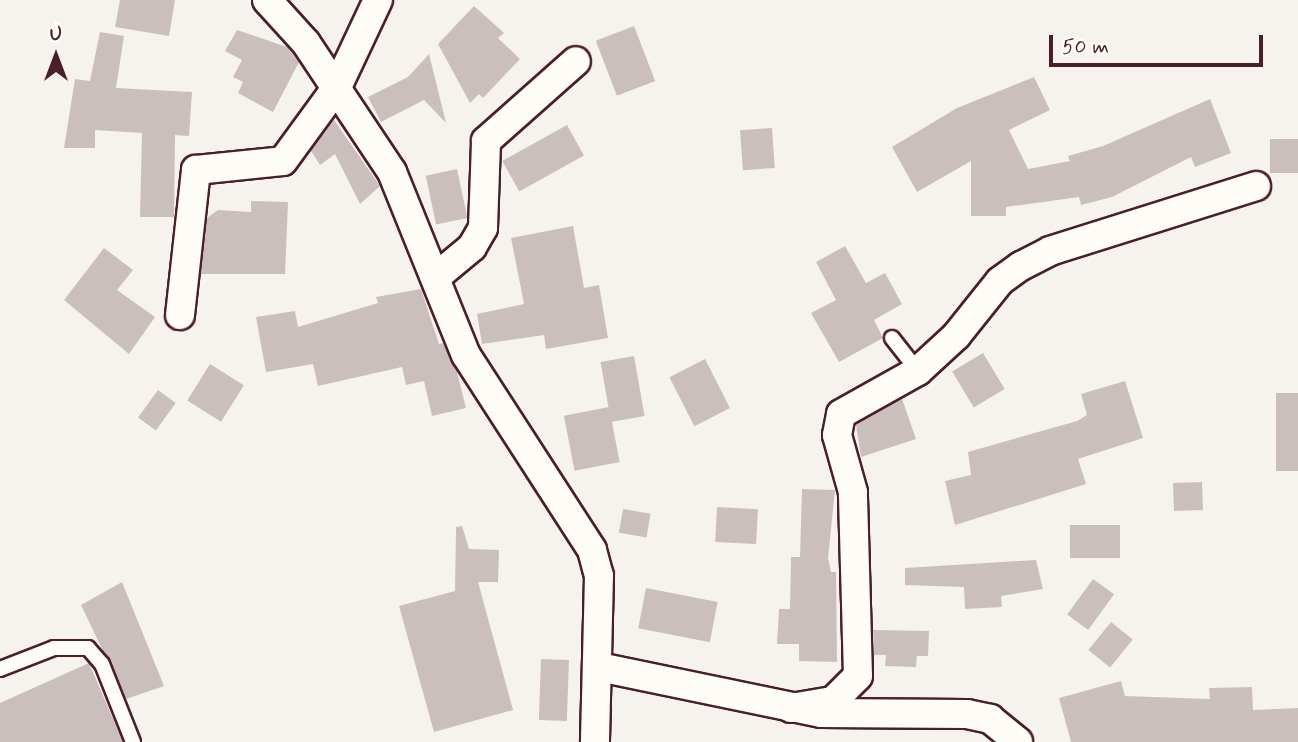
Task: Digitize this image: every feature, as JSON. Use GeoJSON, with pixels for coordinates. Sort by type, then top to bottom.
{"type":"FeatureCollection","features":[{"type":"Feature","properties":{"kind":"street"},"geometry":{"type":"LineString","coordinates":[[267,0],[337,87],[391,172],[466,355],[592,550],[599,576],[599,667],[595,742]]}},
{"type":"Feature","properties":{"kind":"street"},"geometry":{"type":"LineString","coordinates":[[180,315],[196,170],[283,161],[337,87],[378,0]]}},
{"type":"Feature","properties":{"kind":"street"},"geometry":{"type":"LineString","coordinates":[[436,277],[472,247],[483,228],[486,141],[576,61]]}},
{"type":"Feature","properties":{"kind":"street"},"geometry":{"type":"LineString","coordinates":[[791,708],[833,701],[858,676],[853,492],[837,423],[841,414],[918,371],[956,336],[1000,281],[1021,265],[1050,251],[1256,186]]}},
{"type":"Feature","properties":{"kind":"street"},"geometry":{"type":"LineString","coordinates":[[599,667],[791,708],[848,717],[967,714],[990,719],[1018,742]]}},
{"type":"Feature","properties":{"kind":"lane"},"geometry":{"type":"LineString","coordinates":[[891,338],[918,371]]}},
{"type":"Feature","properties":{"kind":"lane"},"geometry":{"type":"LineString","coordinates":[[0,669],[54,648],[88,648],[102,664],[133,742]]}},
{"type":"Feature","properties":{"kind":"building"},"geometry":{"type":"Polygon","coordinates":[[[120,0],[175,0],[169,36],[115,27],[120,0]]]}},
{"type":"Feature","properties":{"kind":"building"},"geometry":{"type":"Polygon","coordinates":[[[474,6],[504,33],[498,38],[520,59],[483,98],[479,94],[470,103],[438,44],[474,6]]]}},
{"type":"Feature","properties":{"kind":"building"},"geometry":{"type":"Polygon","coordinates":[[[634,26],[655,81],[617,96],[596,41],[634,26]]]}},
{"type":"Feature","properties":{"kind":"building"},"geometry":{"type":"Polygon","coordinates":[[[237,30],[287,47],[299,62],[273,112],[238,93],[243,82],[233,77],[242,60],[225,51],[237,30]]]}},
{"type":"Feature","properties":{"kind":"building"},"geometry":{"type":"Polygon","coordinates":[[[100,32],[124,36],[116,88],[192,92],[189,136],[175,135],[174,217],[140,217],[142,133],[95,130],[95,148],[64,148],[75,79],[90,81],[100,32]]]}},
{"type":"Feature","properties":{"kind":"building"},"geometry":{"type":"Polygon","coordinates":[[[429,54],[446,123],[424,100],[381,122],[368,97],[408,77],[429,54]]]}},
{"type":"Feature","properties":{"kind":"building"},"geometry":{"type":"Polygon","coordinates":[[[1034,77],[1050,110],[1009,130],[1028,169],[1070,161],[1068,156],[1103,146],[1210,99],[1231,153],[1195,167],[1191,157],[1112,197],[1081,205],[1079,197],[1006,207],[1006,216],[971,216],[971,161],[917,192],[892,147],[957,108],[1034,77]]]}},
{"type":"Feature","properties":{"kind":"building"},"geometry":{"type":"Polygon","coordinates":[[[334,120],[380,186],[360,204],[335,154],[320,165],[311,151],[334,120]]]}},
{"type":"Feature","properties":{"kind":"building"},"geometry":{"type":"Polygon","coordinates":[[[567,125],[584,156],[519,191],[502,161],[567,125]]]}},
{"type":"Feature","properties":{"kind":"building"},"geometry":{"type":"Polygon","coordinates":[[[772,128],[775,168],[743,170],[740,130],[772,128]]]}},
{"type":"Feature","properties":{"kind":"building"},"geometry":{"type":"Polygon","coordinates":[[[1270,139],[1298,139],[1298,173],[1270,173],[1270,139]]]}},
{"type":"Feature","properties":{"kind":"building"},"geometry":{"type":"Polygon","coordinates":[[[457,169],[467,218],[436,225],[426,176],[457,169]]]}},
{"type":"Feature","properties":{"kind":"building"},"geometry":{"type":"Polygon","coordinates":[[[251,201],[288,202],[285,274],[201,274],[207,218],[218,210],[251,212],[251,201]]]}},
{"type":"Feature","properties":{"kind":"building"},"geometry":{"type":"Polygon","coordinates":[[[573,226],[584,288],[599,285],[608,338],[546,349],[544,335],[482,344],[477,314],[524,304],[511,238],[573,226]]]}},
{"type":"Feature","properties":{"kind":"building"},"geometry":{"type":"Polygon","coordinates":[[[845,246],[866,283],[885,273],[902,304],[874,320],[883,338],[839,362],[811,313],[836,300],[816,262],[845,246]]]}},
{"type":"Feature","properties":{"kind":"building"},"geometry":{"type":"Polygon","coordinates":[[[104,248],[133,270],[117,290],[155,317],[129,354],[64,300],[104,248]]]}},
{"type":"Feature","properties":{"kind":"building"},"geometry":{"type":"Polygon","coordinates":[[[421,289],[439,344],[443,343],[457,372],[466,408],[432,416],[424,381],[406,385],[402,367],[318,386],[313,364],[266,372],[256,317],[295,311],[298,327],[378,303],[376,297],[421,289]]]}},
{"type":"Feature","properties":{"kind":"building"},"geometry":{"type":"Polygon","coordinates":[[[983,353],[1005,389],[974,408],[952,372],[983,353]]]}},
{"type":"Feature","properties":{"kind":"building"},"geometry":{"type":"Polygon","coordinates":[[[634,356],[645,416],[611,422],[601,362],[634,356]]]}},
{"type":"Feature","properties":{"kind":"building"},"geometry":{"type":"Polygon","coordinates":[[[705,359],[730,408],[694,426],[669,377],[705,359]]]}},
{"type":"Feature","properties":{"kind":"building"},"geometry":{"type":"Polygon","coordinates":[[[210,364],[244,385],[221,422],[187,400],[210,364]]]}},
{"type":"Feature","properties":{"kind":"building"},"geometry":{"type":"Polygon","coordinates":[[[1125,381],[1143,438],[1078,459],[1086,484],[955,525],[945,481],[971,475],[968,452],[1077,421],[1087,415],[1081,394],[1125,381]]]}},
{"type":"Feature","properties":{"kind":"building"},"geometry":{"type":"Polygon","coordinates":[[[158,390],[176,403],[156,430],[138,418],[158,390]]]}},
{"type":"Feature","properties":{"kind":"building"},"geometry":{"type":"Polygon","coordinates":[[[1276,393],[1298,393],[1298,471],[1276,471],[1276,393]]]}},
{"type":"Feature","properties":{"kind":"building"},"geometry":{"type":"Polygon","coordinates":[[[902,399],[916,439],[861,457],[856,425],[902,399]]]}},
{"type":"Feature","properties":{"kind":"building"},"geometry":{"type":"Polygon","coordinates":[[[609,407],[620,462],[575,471],[564,416],[609,407]]]}},
{"type":"Feature","properties":{"kind":"building"},"geometry":{"type":"Polygon","coordinates":[[[1202,482],[1203,510],[1174,511],[1173,483],[1202,482]]]}},
{"type":"Feature","properties":{"kind":"building"},"geometry":{"type":"Polygon","coordinates":[[[802,489],[835,490],[828,558],[831,572],[836,572],[837,662],[799,661],[799,644],[777,644],[779,609],[790,609],[791,557],[800,557],[802,489]]]}},
{"type":"Feature","properties":{"kind":"building"},"geometry":{"type":"Polygon","coordinates":[[[717,507],[758,509],[756,544],[715,542],[717,507]]]}},
{"type":"Feature","properties":{"kind":"building"},"geometry":{"type":"Polygon","coordinates":[[[623,509],[651,514],[646,537],[619,533],[623,509]]]}},
{"type":"Feature","properties":{"kind":"building"},"geometry":{"type":"Polygon","coordinates":[[[1070,525],[1120,525],[1120,558],[1070,558],[1070,525]]]}},
{"type":"Feature","properties":{"kind":"building"},"geometry":{"type":"Polygon","coordinates":[[[462,526],[469,549],[499,550],[498,582],[478,582],[513,710],[434,732],[399,606],[455,591],[456,527],[462,526]]]}},
{"type":"Feature","properties":{"kind":"building"},"geometry":{"type":"Polygon","coordinates":[[[1036,560],[1043,589],[1001,596],[1002,607],[965,609],[964,587],[905,585],[905,568],[1036,560]]]}},
{"type":"Feature","properties":{"kind":"building"},"geometry":{"type":"Polygon","coordinates":[[[1093,579],[1114,594],[1088,630],[1067,615],[1093,579]]]}},
{"type":"Feature","properties":{"kind":"building"},"geometry":{"type":"Polygon","coordinates":[[[122,582],[164,686],[126,699],[81,605],[122,582]]]}},
{"type":"Feature","properties":{"kind":"building"},"geometry":{"type":"Polygon","coordinates":[[[646,588],[718,602],[710,642],[638,628],[646,588]]]}},
{"type":"Feature","properties":{"kind":"building"},"geometry":{"type":"Polygon","coordinates":[[[1111,622],[1133,640],[1110,668],[1088,650],[1111,622]]]}},
{"type":"Feature","properties":{"kind":"building"},"geometry":{"type":"Polygon","coordinates":[[[873,630],[929,631],[928,656],[917,656],[916,667],[885,666],[886,655],[874,655],[873,630]]]}},
{"type":"Feature","properties":{"kind":"building"},"geometry":{"type":"Polygon","coordinates":[[[541,659],[569,660],[567,721],[539,720],[541,659]]]}},
{"type":"Feature","properties":{"kind":"building"},"geometry":{"type":"Polygon","coordinates":[[[89,663],[123,742],[0,742],[0,703],[89,663]]]}},
{"type":"Feature","properties":{"kind":"building"},"geometry":{"type":"Polygon","coordinates":[[[1121,681],[1125,696],[1210,699],[1209,688],[1252,687],[1253,710],[1298,708],[1298,742],[1071,742],[1059,698],[1121,681]]]}}]}
